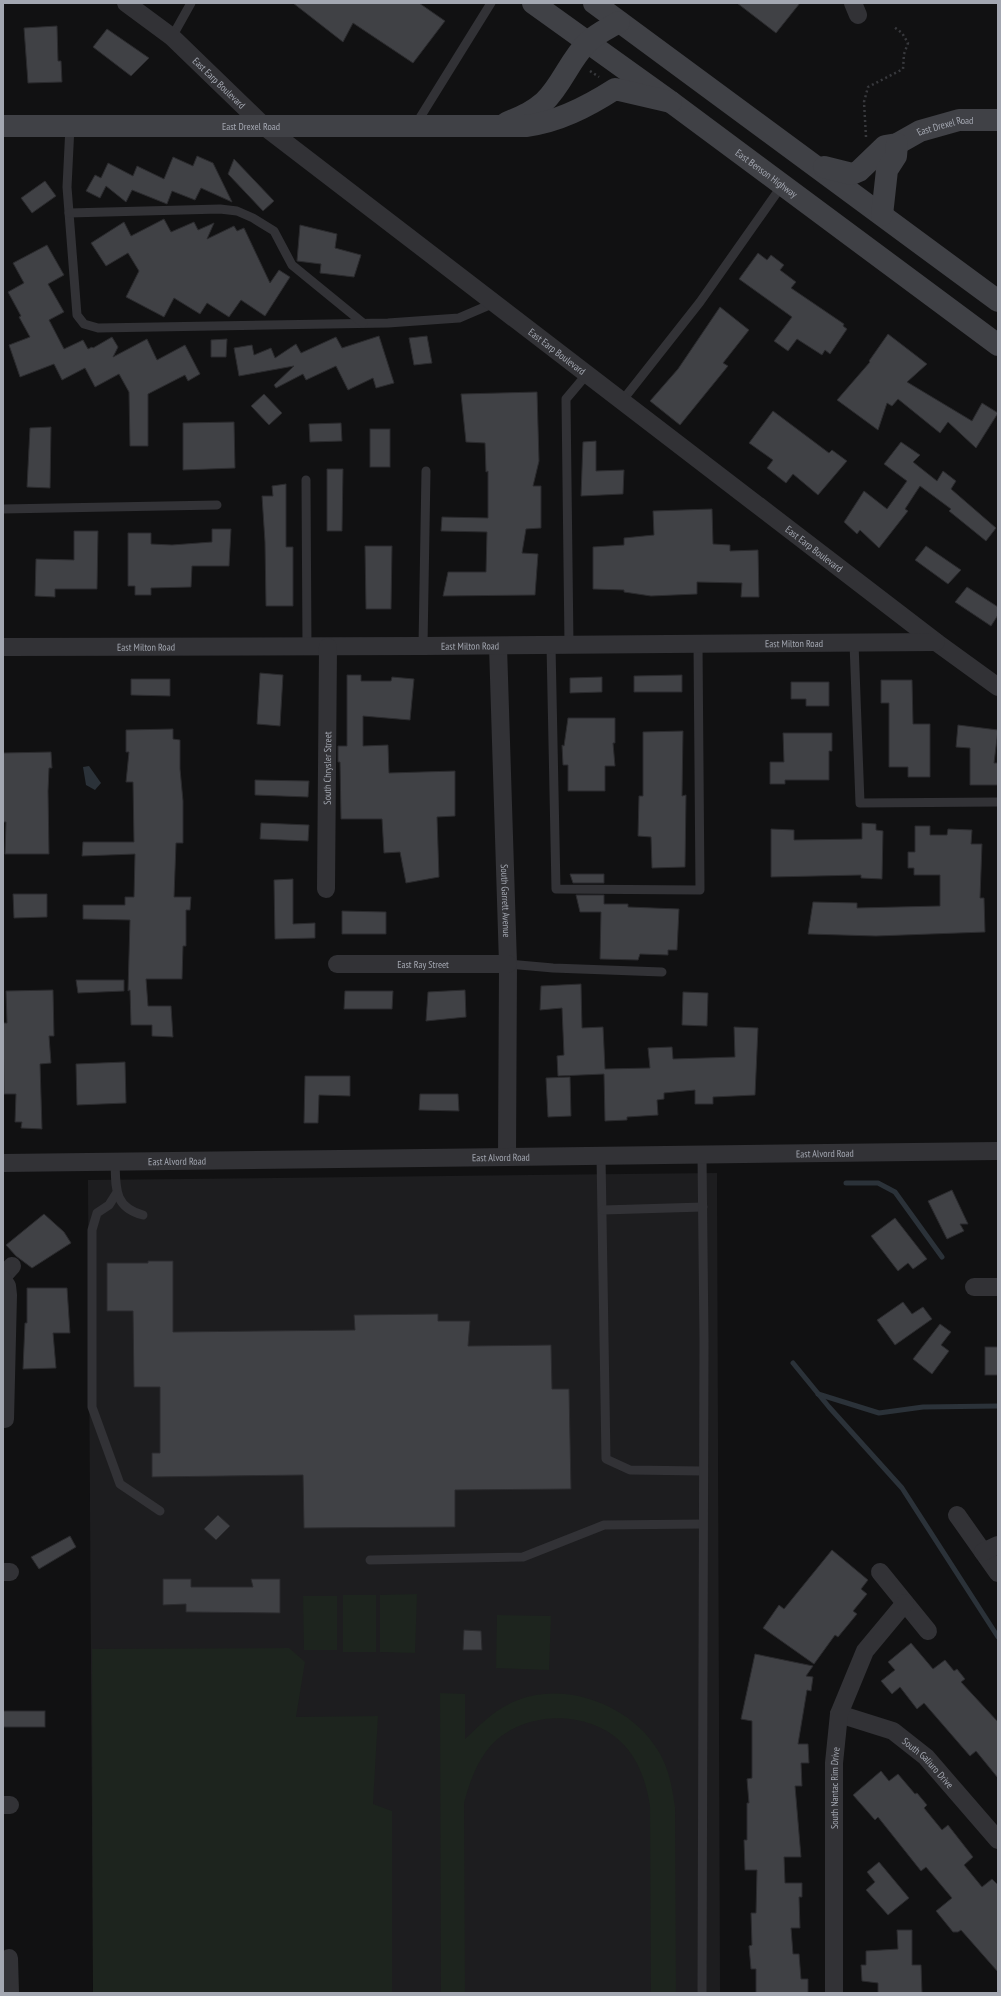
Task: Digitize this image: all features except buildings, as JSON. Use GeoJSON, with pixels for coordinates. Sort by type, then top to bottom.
{"type":"FeatureCollection","features":[{"type":"Feature","properties":{"kind":"street","name":"East Benson Highway"},"geometry":{"type":"LineString","coordinates":[[533,3],[588,41],[783,184],[998,345]]}},
{"type":"Feature","properties":{"kind":"street"},"geometry":{"type":"LineString","coordinates":[[594,3],[998,301]]}},
{"type":"Feature","properties":{"kind":"street","name":"East Earp Boulevard"},"geometry":{"type":"LineString","coordinates":[[133,5],[172,37],[265,127],[936,642],[998,687]]}},
{"type":"Feature","properties":{"kind":"street"},"geometry":{"type":"LineString","coordinates":[[500,126],[529,113],[544,102],[557,87],[573,60],[588,41],[619,22]]}},
{"type":"Feature","properties":{"kind":"street","name":"East Drexel Road"},"geometry":{"type":"LineString","coordinates":[[3,126],[526,126],[550,122],[583,108],[615,89],[671,102]]}},
{"type":"Feature","properties":{"kind":"street","name":"East Drexel Road"},"geometry":{"type":"LineString","coordinates":[[814,164],[852,174],[859,171],[885,146],[897,144],[920,131],[959,120],[998,120]]}},
{"type":"Feature","properties":{"kind":"street"},"geometry":{"type":"LineString","coordinates":[[882,215],[888,170],[896,156],[897,144]]}},
{"type":"Feature","properties":{"kind":"street","name":"East Milton Road"},"geometry":{"type":"LineString","coordinates":[[3,648],[551,646],[936,642]]}},
{"type":"Feature","properties":{"kind":"street","name":"South Garrett Avenue"},"geometry":{"type":"LineString","coordinates":[[498,646],[508,964],[507,1157]]}},
{"type":"Feature","properties":{"kind":"street","name":"South Chrysler Street"},"geometry":{"type":"LineString","coordinates":[[326,889],[328,647]]}},
{"type":"Feature","properties":{"kind":"street","name":"East Ray Street"},"geometry":{"type":"LineString","coordinates":[[338,964],[508,964]]}},
{"type":"Feature","properties":{"kind":"street","name":"East Alvord Road"},"geometry":{"type":"LineString","coordinates":[[3,1163],[998,1151]]}},
{"type":"Feature","properties":{"kind":"street"},"geometry":{"type":"LineString","coordinates":[[5,1418],[8,1294],[6,1274]]}},
{"type":"Feature","properties":{"kind":"street"},"geometry":{"type":"LineString","coordinates":[[974,1287],[998,1287]]}},
{"type":"Feature","properties":{"kind":"street"},"geometry":{"type":"LineString","coordinates":[[957,1515],[990,1548],[998,1573]]}},
{"type":"Feature","properties":{"kind":"street"},"geometry":{"type":"LineString","coordinates":[[880,1572],[928,1631]]}},
{"type":"Feature","properties":{"kind":"street","name":"South Nantac Rim Drive"},"geometry":{"type":"LineString","coordinates":[[834,1993],[834,1763],[839,1714],[865,1651],[905,1603]]}},
{"type":"Feature","properties":{"kind":"street","name":"South Galiuro Drive"},"geometry":{"type":"LineString","coordinates":[[839,1714],[893,1731],[926,1757],[998,1840]]}},
{"type":"Feature","properties":{"kind":"street"},"geometry":{"type":"LineString","coordinates":[[9,1958],[10,1993]]}},
{"type":"Feature","properties":{"kind":"lane"},"geometry":{"type":"LineString","coordinates":[[172,37],[190,3]]}},
{"type":"Feature","properties":{"kind":"lane"},"geometry":{"type":"LineString","coordinates":[[415,126],[491,3]]}},
{"type":"Feature","properties":{"kind":"lane"},"geometry":{"type":"LineString","coordinates":[[70,126],[67,187],[77,315],[84,324],[98,328],[363,323],[459,318],[494,303]]}},
{"type":"Feature","properties":{"kind":"lane"},"geometry":{"type":"LineString","coordinates":[[622,401],[700,302],[783,184]]}},
{"type":"Feature","properties":{"kind":"lane"},"geometry":{"type":"LineString","coordinates":[[69,212],[220,209],[237,211],[253,218],[274,232],[292,264],[363,323]]}},
{"type":"Feature","properties":{"kind":"lane"},"geometry":{"type":"LineString","coordinates":[[569,645],[566,399],[587,374]]}},
{"type":"Feature","properties":{"kind":"lane"},"geometry":{"type":"LineString","coordinates":[[424,646],[426,471]]}},
{"type":"Feature","properties":{"kind":"lane"},"geometry":{"type":"LineString","coordinates":[[306,480],[307,647]]}},
{"type":"Feature","properties":{"kind":"lane"},"geometry":{"type":"LineString","coordinates":[[3,509],[217,505]]}},
{"type":"Feature","properties":{"kind":"lane"},"geometry":{"type":"LineString","coordinates":[[854,643],[860,803],[998,802]]}},
{"type":"Feature","properties":{"kind":"lane"},"geometry":{"type":"LineString","coordinates":[[551,646],[556,889],[700,890],[698,644]]}},
{"type":"Feature","properties":{"kind":"lane"},"geometry":{"type":"LineString","coordinates":[[508,964],[554,968],[662,972]]}},
{"type":"Feature","properties":{"kind":"lane"},"geometry":{"type":"LineString","coordinates":[[702,1155],[702,1993]]}},
{"type":"Feature","properties":{"kind":"lane"},"geometry":{"type":"LineString","coordinates":[[601,1156],[606,1459],[630,1470],[702,1471]]}},
{"type":"Feature","properties":{"kind":"lane"},"geometry":{"type":"LineString","coordinates":[[115,1162],[116,1194],[126,1208],[133,1213],[143,1215]]}},
{"type":"Feature","properties":{"kind":"lane"},"geometry":{"type":"LineString","coordinates":[[116,1194],[109,1205],[97,1213],[92,1230],[92,1407],[120,1484],[160,1511]]}},
{"type":"Feature","properties":{"kind":"lane"},"geometry":{"type":"LineString","coordinates":[[603,1210],[703,1207]]}},
{"type":"Feature","properties":{"kind":"lane"},"geometry":{"type":"LineString","coordinates":[[370,1560],[523,1557],[604,1525],[703,1524]]}},
{"type":"Feature","properties":{"kind":"path"},"geometry":{"type":"LineString","coordinates":[[866,142],[864,102],[868,87],[903,69],[904,54],[908,43],[902,33],[894,27]]}},
{"type":"Feature","properties":{"kind":"path"},"geometry":{"type":"LineString","coordinates":[[586,68],[600,78]]}},
{"type":"Feature","properties":{"kind":"shaded area"},"geometry":{"type":"Polygon","coordinates":[[[89,766],[101,783],[95,790],[86,785],[83,767],[89,766]]]}},
{"type":"Feature","properties":{"kind":"shaded area"},"geometry":{"type":"Polygon","coordinates":[[[717,1173],[720,1993],[93,1993],[88,1180],[717,1173]]]}},
{"type":"Feature","properties":{"kind":"shaded area"},"geometry":{"type":"Polygon","coordinates":[[[417,1594],[415,1653],[380,1652],[380,1595],[417,1594]]]}},
{"type":"Feature","properties":{"kind":"shaded area"},"geometry":{"type":"Polygon","coordinates":[[[343,1595],[376,1595],[376,1652],[343,1652],[343,1595]]]}},
{"type":"Feature","properties":{"kind":"shaded area"},"geometry":{"type":"Polygon","coordinates":[[[303,1596],[337,1596],[337,1650],[304,1650],[303,1596]]]}},
{"type":"Feature","properties":{"kind":"shaded area"},"geometry":{"type":"Polygon","coordinates":[[[497,1615],[551,1616],[549,1670],[496,1668],[497,1615]]]}},
{"type":"Feature","properties":{"kind":"shaded area"},"geometry":{"type":"Polygon","coordinates":[[[289,1648],[305,1662],[296,1717],[378,1716],[373,1804],[392,1811],[392,1993],[93,1993],[92,1649],[289,1648]]]}},
{"type":"Feature","properties":{"kind":"shaded area"},"geometry":{"type":"Polygon","coordinates":[[[440,1693],[465,1694],[465,1739],[489,1717],[510,1703],[537,1695],[557,1694],[577,1696],[616,1710],[633,1722],[647,1736],[659,1752],[668,1772],[675,1807],[676,1993],[651,1993],[650,1806],[641,1771],[627,1748],[605,1730],[588,1723],[569,1719],[550,1718],[531,1722],[513,1729],[498,1739],[485,1753],[472,1777],[464,1803],[465,1993],[441,1993],[440,1693]]]}},
{"type":"Feature","properties":{"kind":"waterway"},"geometry":{"type":"LineString","coordinates":[[846,1183],[878,1183],[895,1192],[942,1257]]}},
{"type":"Feature","properties":{"kind":"waterway"},"geometry":{"type":"LineString","coordinates":[[793,1363],[829,1407],[902,1488],[998,1637]]}},
{"type":"Feature","properties":{"kind":"waterway"},"geometry":{"type":"LineString","coordinates":[[818,1394],[879,1413],[923,1407],[998,1406]]}}]}
